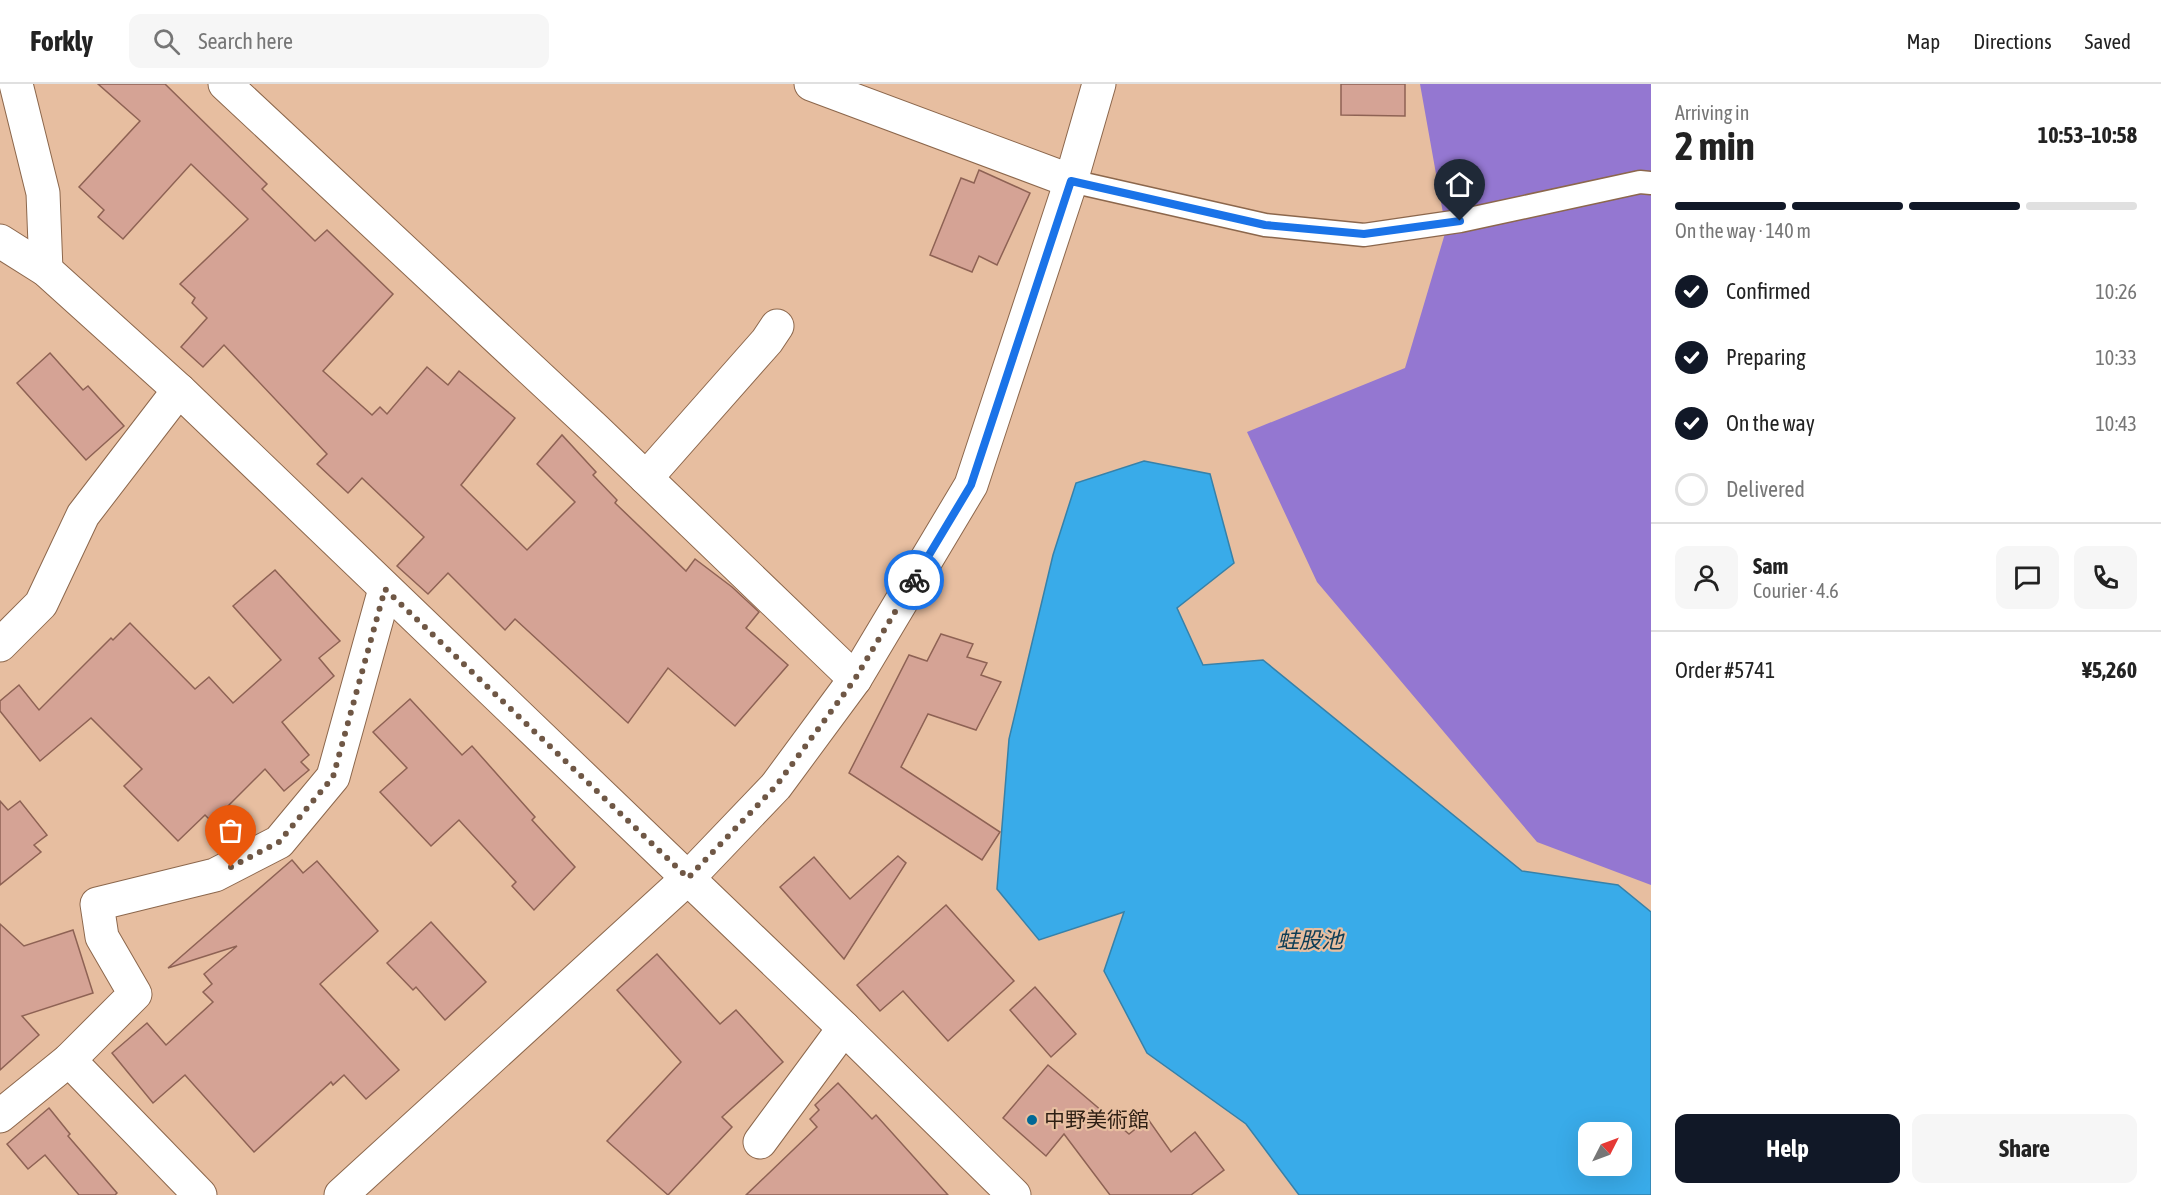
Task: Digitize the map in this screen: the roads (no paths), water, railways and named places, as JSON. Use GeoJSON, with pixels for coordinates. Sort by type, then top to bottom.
{"type":"FeatureCollection","features":[{"type":"Feature","properties":{"kind":"street"},"geometry":{"type":"LineString","coordinates":[[16,84],[43,193],[46,270]]}},
{"type":"Feature","properties":{"kind":"street"},"geometry":{"type":"LineString","coordinates":[[225,84],[321,171],[855,679]]}},
{"type":"Feature","properties":{"kind":"street"},"geometry":{"type":"LineString","coordinates":[[811,84],[1071,181]]}},
{"type":"Feature","properties":{"kind":"street"},"geometry":{"type":"LineString","coordinates":[[341,1195],[688,878],[776,786],[855,679],[971,485],[1071,181],[1099,84]]}},
{"type":"Feature","properties":{"kind":"street"},"geometry":{"type":"LineString","coordinates":[[0,241],[46,270],[179,390],[844,1028],[1014,1195]]}},
{"type":"Feature","properties":{"kind":"street"},"geometry":{"type":"LineString","coordinates":[[646,478],[768,341],[777,326]]}},
{"type":"Feature","properties":{"kind":"street"},"geometry":{"type":"LineString","coordinates":[[0,645],[41,604],[83,515],[179,390]]}},
{"type":"Feature","properties":{"kind":"street"},"geometry":{"type":"LineString","coordinates":[[0,1116],[69,1060],[135,994],[102,937],[97,904],[215,875],[279,842],[333,777],[385,589]]}},
{"type":"Feature","properties":{"kind":"street"},"geometry":{"type":"LineString","coordinates":[[759,1142],[844,1028]]}},
{"type":"Feature","properties":{"kind":"street"},"geometry":{"type":"LineString","coordinates":[[69,1060],[200,1195]]}},
{"type":"Feature","properties":{"kind":"lane"},"geometry":{"type":"LineString","coordinates":[[1071,181],[1265,225],[1364,234],[1460,221],[1640,182],[1651,183]]}},
{"type":"Feature","properties":{"kind":"water","name":"蛙股池"},"geometry":{"type":"Polygon","coordinates":[[[1144,461],[1210,474],[1234,563],[1177,608],[1203,665],[1263,660],[1522,871],[1618,885],[1651,912],[1651,1195],[1299,1195],[1246,1124],[1147,1053],[1104,971],[1124,912],[1039,940],[997,889],[1009,739],[1053,555],[1076,483],[1144,461]]]}},
{"type":"Feature","properties":{"kind":"place","name":"中野美術館"},"geometry":{"type":"Point","coordinates":[1032,1120]}}]}
